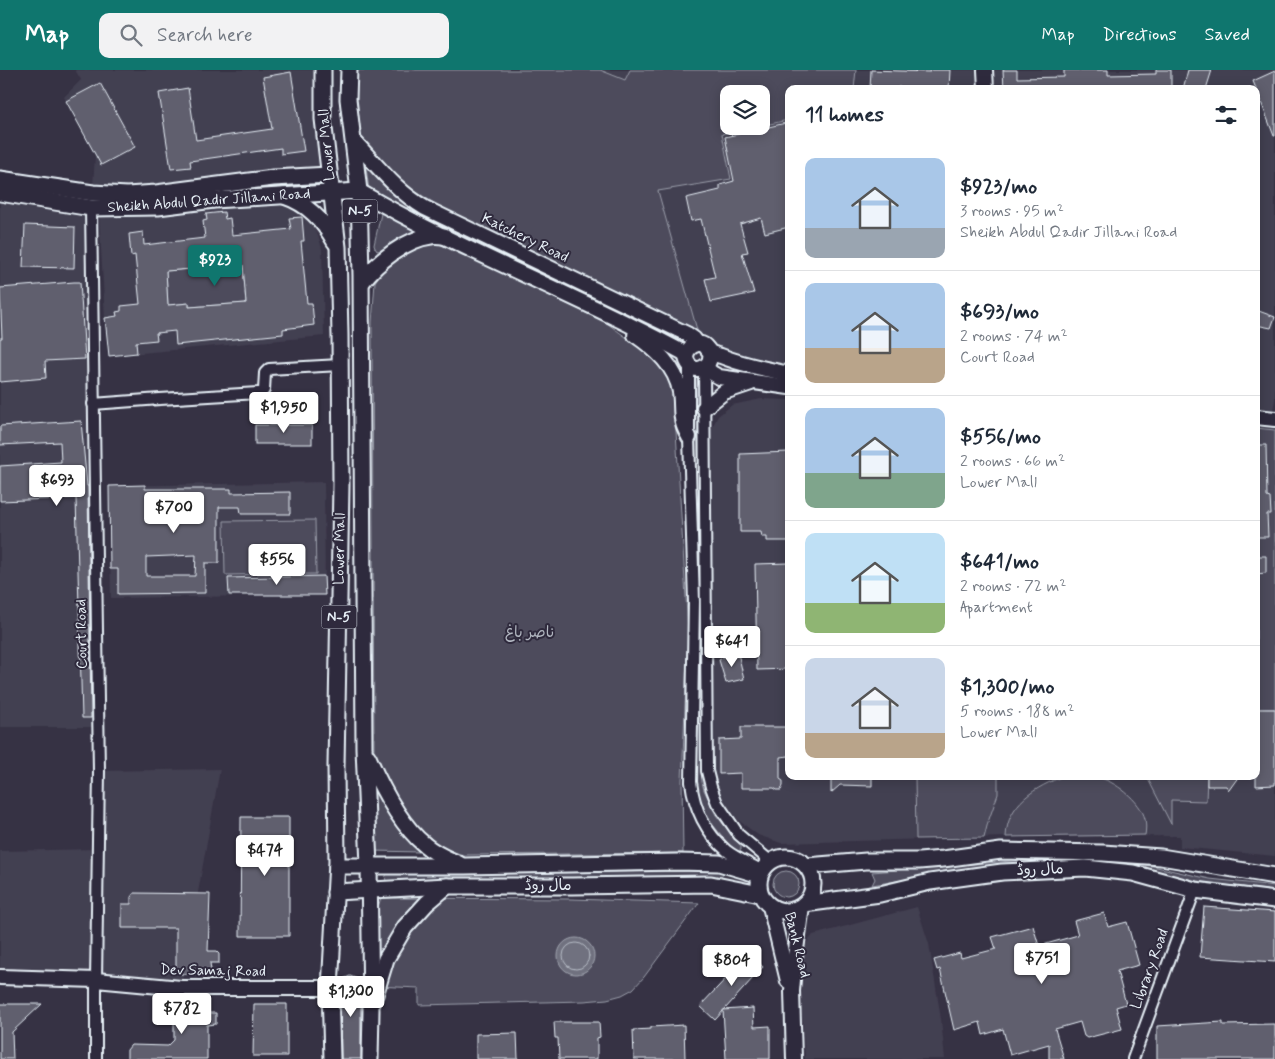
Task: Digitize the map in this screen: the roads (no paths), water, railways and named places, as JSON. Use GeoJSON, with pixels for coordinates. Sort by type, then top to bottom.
{"type":"FeatureCollection","features":[{"type":"Feature","properties":{"kind":"main road","name":"Lower Mall"},"geometry":{"type":"LineString","coordinates":[[323,70],[323,119],[338,247],[340,366],[341,485],[336,766],[337,866],[330,988],[332,1059]]}},
{"type":"Feature","properties":{"kind":"main road","name":"Lower Mall"},"geometry":{"type":"LineString","coordinates":[[349,70],[348,99],[359,191],[362,282],[364,748],[369,866],[370,1059]]}},
{"type":"Feature","properties":{"kind":"main road"},"geometry":{"type":"LineString","coordinates":[[985,70],[986,85]]}},
{"type":"Feature","properties":{"kind":"main road","name":"Katchery Road"},"geometry":{"type":"LineString","coordinates":[[354,140],[401,191],[425,208],[687,334],[698,344]]}},
{"type":"Feature","properties":{"kind":"main road","name":"Sheikh Abdul Qadir Jillani Road"},"geometry":{"type":"LineString","coordinates":[[0,179],[93,193],[127,195],[273,178],[329,175]]}},
{"type":"Feature","properties":{"kind":"main road"},"geometry":{"type":"LineString","coordinates":[[329,175],[388,208],[444,236],[612,316],[688,359],[696,368],[707,365],[711,359],[710,352],[706,346],[698,344],[689,348],[688,359]]}},
{"type":"Feature","properties":{"kind":"main road","name":"Sheikh Abdul Qadir Jillani Road"},"geometry":{"type":"LineString","coordinates":[[0,193],[91,208],[158,207],[214,200],[359,191]]}},
{"type":"Feature","properties":{"kind":"main road"},"geometry":{"type":"LineString","coordinates":[[282,196],[302,204],[321,220],[338,247]]}},
{"type":"Feature","properties":{"kind":"main road"},"geometry":{"type":"LineString","coordinates":[[362,282],[385,258],[400,248],[432,236],[444,236]]}},
{"type":"Feature","properties":{"kind":"main road"},"geometry":{"type":"LineString","coordinates":[[612,316],[654,349],[670,367],[680,391],[682,422],[689,437]]}},
{"type":"Feature","properties":{"kind":"main road"},"geometry":{"type":"LineString","coordinates":[[710,352],[736,361],[785,373]]}},
{"type":"Feature","properties":{"kind":"main road"},"geometry":{"type":"LineString","coordinates":[[704,367],[719,376],[785,386]]}},
{"type":"Feature","properties":{"kind":"main road"},"geometry":{"type":"LineString","coordinates":[[704,408],[724,392],[754,382]]}},
{"type":"Feature","properties":{"kind":"main road"},"geometry":{"type":"LineString","coordinates":[[1260,417],[1275,419]]}},
{"type":"Feature","properties":{"kind":"main road"},"geometry":{"type":"LineString","coordinates":[[364,748],[380,784],[412,833],[432,851],[465,866]]}},
{"type":"Feature","properties":{"kind":"main road","name":"مال روڈ"},"geometry":{"type":"LineString","coordinates":[[807,866],[866,861],[919,861],[1001,851],[1093,852],[1161,857],[1275,876]]}},
{"type":"Feature","properties":{"kind":"main road"},"geometry":{"type":"LineString","coordinates":[[789,856],[802,861],[811,873],[813,881],[813,890],[810,897],[798,908],[786,911],[770,906],[760,894],[758,881],[764,869],[776,858],[789,856]]}},
{"type":"Feature","properties":{"kind":"main road","name":"مال روڈ"},"geometry":{"type":"LineString","coordinates":[[337,866],[710,862],[764,869]]}},
{"type":"Feature","properties":{"kind":"main road","name":"مال روڈ"},"geometry":{"type":"LineString","coordinates":[[803,905],[880,894],[930,882],[1002,872],[1086,868],[1140,875],[1195,890],[1275,900]]}},
{"type":"Feature","properties":{"kind":"main road","name":"مال روڈ"},"geometry":{"type":"LineString","coordinates":[[335,892],[447,886],[711,884],[760,894]]}},
{"type":"Feature","properties":{"kind":"main road"},"geometry":{"type":"LineString","coordinates":[[371,1010],[386,959],[405,927],[427,903],[447,886]]}},
{"type":"Feature","properties":{"kind":"main road","name":"Bank Road"},"geometry":{"type":"LineString","coordinates":[[794,1059],[792,991],[803,905]]}},
{"type":"Feature","properties":{"kind":"main road","name":"Bank Road"},"geometry":{"type":"LineString","coordinates":[[770,906],[787,978],[792,991]]}},
{"type":"Feature","properties":{"kind":"main road","name":"Dev Samaj Road"},"geometry":{"type":"LineString","coordinates":[[0,978],[96,980],[182,988],[330,988]]}},
{"type":"Feature","properties":{"kind":"street","name":"Court Road"},"geometry":{"type":"LineString","coordinates":[[91,208],[99,771],[96,1059]]}},
{"type":"Feature","properties":{"kind":"street"},"geometry":{"type":"LineString","coordinates":[[688,359],[694,602],[692,793],[706,828],[717,841],[728,852],[764,869]]}},
{"type":"Feature","properties":{"kind":"street"},"geometry":{"type":"LineString","coordinates":[[93,404],[260,393],[264,389],[264,373],[269,369],[340,366]]}},
{"type":"Feature","properties":{"kind":"street"},"geometry":{"type":"LineString","coordinates":[[704,367],[707,771],[717,804],[764,869]]}},
{"type":"Feature","properties":{"kind":"street","name":"Library Road"},"geometry":{"type":"LineString","coordinates":[[1133,1059],[1195,890]]}},
{"type":"Feature","properties":{"kind":"water"},"geometry":{"type":"Polygon","coordinates":[[[576,938],[583,939],[589,943],[593,949],[593,963],[589,969],[583,973],[576,974],[569,973],[563,969],[559,963],[558,956],[559,949],[563,943],[569,939],[576,938]]]}},
{"type":"Feature","properties":{"kind":"park label","name":"ناصر باغ"},"geometry":{"type":"Point","coordinates":[530,633]}}]}
